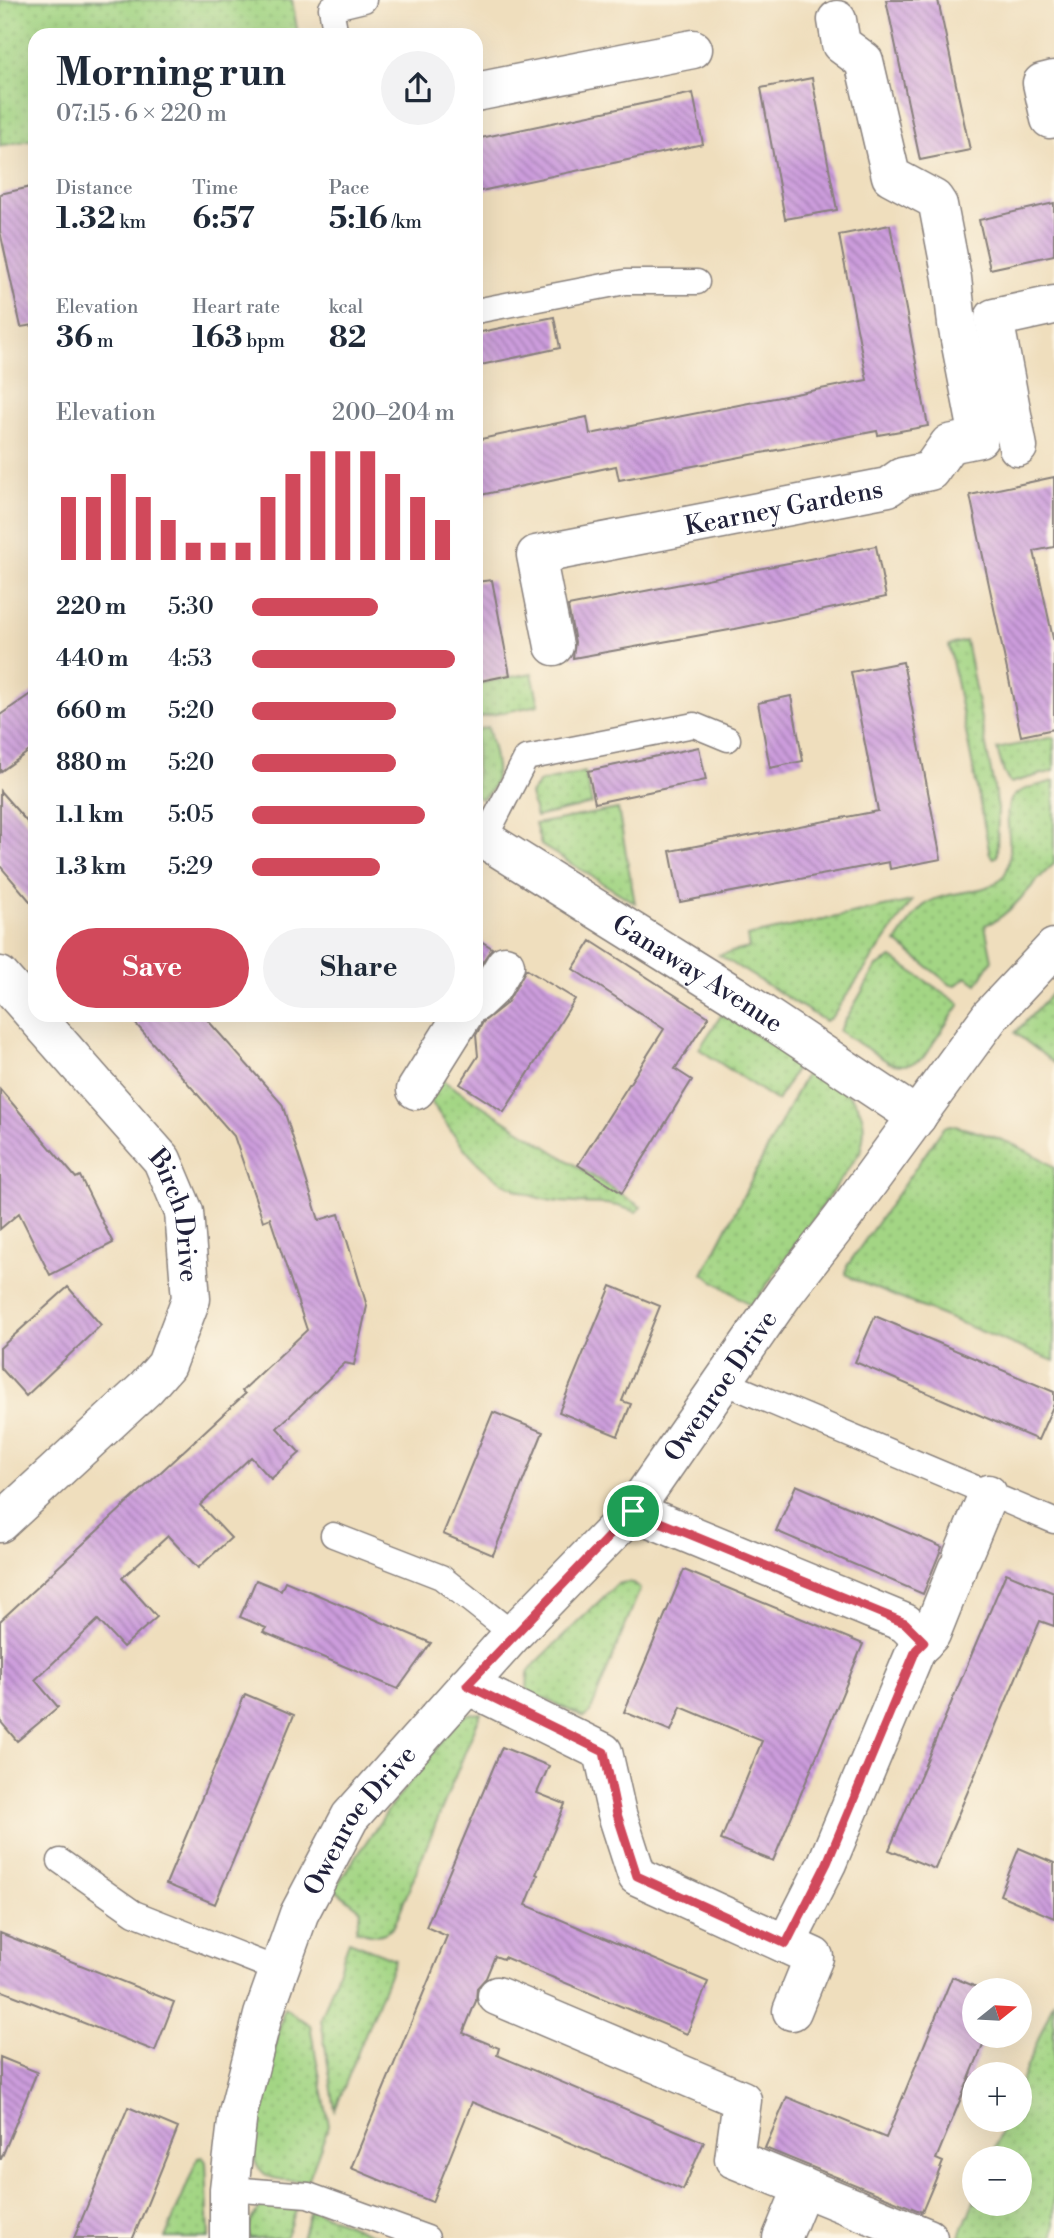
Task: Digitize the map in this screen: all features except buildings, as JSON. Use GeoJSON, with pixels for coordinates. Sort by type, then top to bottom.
{"type":"FeatureCollection","features":[{"type":"Feature","properties":{"kind":"street","name":"Kearney Gardens"},"geometry":{"type":"LineString","coordinates":[[554,646],[536,555],[888,487],[902,477],[930,471],[949,444],[979,439],[938,205],[934,199],[891,176],[864,61],[841,44],[837,20]]}},
{"type":"Feature","properties":{"kind":"street"},"geometry":{"type":"LineString","coordinates":[[483,91],[693,49]]}},
{"type":"Feature","properties":{"kind":"street"},"geometry":{"type":"LineString","coordinates":[[1050,119],[1042,83],[1054,80]]}},
{"type":"Feature","properties":{"kind":"street"},"geometry":{"type":"LineString","coordinates":[[1018,447],[994,318],[1054,305]]}},
{"type":"Feature","properties":{"kind":"street","name":"Ganaway Avenue"},"geometry":{"type":"LineString","coordinates":[[483,839],[734,995],[917,1117]]}},
{"type":"Feature","properties":{"kind":"street","name":"Owenroe Drive"},"geometry":{"type":"LineString","coordinates":[[229,2238],[229,2189],[237,2113],[263,2015],[299,1914],[350,1816],[513,1634],[633,1511],[785,1292],[991,1015],[1054,948]]}},
{"type":"Feature","properties":{"kind":"street"},"geometry":{"type":"LineString","coordinates":[[483,995],[492,987],[505,964]]}},
{"type":"Feature","properties":{"kind":"street","name":"Birch Drive"},"geometry":{"type":"LineString","coordinates":[[0,976],[28,1008]]}},
{"type":"Feature","properties":{"kind":"street","name":"Birch Drive"},"geometry":{"type":"LineString","coordinates":[[0,1523],[159,1373],[166,1364],[191,1300],[184,1212],[162,1160],[40,1022]]}},
{"type":"Feature","properties":{"kind":"street"},"geometry":{"type":"LineString","coordinates":[[416,1090],[459,1022]]}},
{"type":"Feature","properties":{"kind":"street"},"geometry":{"type":"LineString","coordinates":[[786,1944],[827,1863],[916,1650],[931,1634],[988,1494]]}},
{"type":"Feature","properties":{"kind":"street"},"geometry":{"type":"LineString","coordinates":[[633,1511],[905,1623],[924,1642]]}},
{"type":"Feature","properties":{"kind":"street"},"geometry":{"type":"LineString","coordinates":[[467,1685],[604,1752],[617,1814],[637,1876],[814,1957],[792,2011]]}},
{"type":"Feature","properties":{"kind":"street"},"geometry":{"type":"LineString","coordinates":[[497,1996],[742,2100],[734,2159],[928,2238]]}},
{"type":"Feature","properties":{"kind":"street"},"geometry":{"type":"LineString","coordinates":[[782,2238],[803,2187]]}},
{"type":"Feature","properties":{"kind":"lane"},"geometry":{"type":"LineString","coordinates":[[335,28],[331,8],[364,0]]}},
{"type":"Feature","properties":{"kind":"lane"},"geometry":{"type":"LineString","coordinates":[[483,310],[625,282],[697,282]]}},
{"type":"Feature","properties":{"kind":"lane"},"geometry":{"type":"LineString","coordinates":[[483,832],[526,758],[694,725],[728,739]]}},
{"type":"Feature","properties":{"kind":"lane"},"geometry":{"type":"LineString","coordinates":[[723,1382],[1054,1521]]}},
{"type":"Feature","properties":{"kind":"lane"},"geometry":{"type":"LineString","coordinates":[[332,1535],[442,1577],[513,1634]]}},
{"type":"Feature","properties":{"kind":"lane"},"geometry":{"type":"LineString","coordinates":[[61,1861],[134,1913],[278,1970]]}},
{"type":"Feature","properties":{"kind":"lane"},"geometry":{"type":"LineString","coordinates":[[229,2189],[307,2195],[427,2238]]}},
{"type":"Feature","properties":{"kind":"green space"},"geometry":{"type":"Polygon","coordinates":[[[0,0],[292,0],[297,28],[28,28],[28,140],[0,146],[0,0]]]}},
{"type":"Feature","properties":{"kind":"green space"},"geometry":{"type":"Polygon","coordinates":[[[966,641],[998,808],[997,856],[994,858],[990,855],[949,645],[966,641]]]}},
{"type":"Feature","properties":{"kind":"green space"},"geometry":{"type":"Polygon","coordinates":[[[532,673],[539,705],[483,717],[483,683],[532,673]]]}},
{"type":"Feature","properties":{"kind":"green space"},"geometry":{"type":"Polygon","coordinates":[[[488,727],[496,776],[494,785],[483,797],[483,728],[488,727]]]}},
{"type":"Feature","properties":{"kind":"green space"},"geometry":{"type":"Polygon","coordinates":[[[1054,737],[1054,771],[1010,783],[997,749],[1054,737]]]}},
{"type":"Feature","properties":{"kind":"green space"},"geometry":{"type":"Polygon","coordinates":[[[585,772],[592,804],[536,817],[530,794],[540,782],[585,772]]]}},
{"type":"Feature","properties":{"kind":"green space"},"geometry":{"type":"Polygon","coordinates":[[[1054,781],[1054,864],[1003,915],[985,925],[992,960],[977,984],[967,977],[956,985],[951,985],[896,942],[926,904],[939,898],[988,887],[1002,878],[1010,858],[1009,803],[1022,790],[1054,781]]]}},
{"type":"Feature","properties":{"kind":"green space"},"geometry":{"type":"Polygon","coordinates":[[[618,809],[635,903],[541,845],[535,824],[618,809]]]}},
{"type":"Feature","properties":{"kind":"green space"},"geometry":{"type":"Polygon","coordinates":[[[912,901],[831,1018],[825,1021],[719,955],[749,948],[747,936],[912,901]]]}},
{"type":"Feature","properties":{"kind":"green space"},"geometry":{"type":"Polygon","coordinates":[[[892,958],[960,1004],[923,1058],[907,1065],[890,1063],[839,1031],[877,966],[892,958]]]}},
{"type":"Feature","properties":{"kind":"green space"},"geometry":{"type":"Polygon","coordinates":[[[1054,991],[1054,1063],[1015,1033],[1054,991]]]}},
{"type":"Feature","properties":{"kind":"green space"},"geometry":{"type":"Polygon","coordinates":[[[722,1014],[800,1062],[777,1101],[699,1049],[722,1014]]]}},
{"type":"Feature","properties":{"kind":"green space"},"geometry":{"type":"Polygon","coordinates":[[[809,1068],[854,1100],[863,1121],[864,1135],[860,1152],[752,1306],[703,1274],[809,1068]]]}},
{"type":"Feature","properties":{"kind":"green space"},"geometry":{"type":"Polygon","coordinates":[[[434,1075],[641,1207],[637,1212],[610,1205],[552,1201],[528,1195],[491,1175],[463,1147],[425,1093],[434,1075]]]}},
{"type":"Feature","properties":{"kind":"green space"},"geometry":{"type":"Polygon","coordinates":[[[950,1125],[1004,1141],[1030,1152],[1054,1167],[1054,1361],[846,1274],[847,1266],[944,1127],[950,1125]]]}},
{"type":"Feature","properties":{"kind":"green space"},"geometry":{"type":"Polygon","coordinates":[[[627,1582],[640,1589],[590,1713],[584,1717],[527,1691],[528,1673],[536,1663],[617,1584],[627,1582]]]}},
{"type":"Feature","properties":{"kind":"green space"},"geometry":{"type":"Polygon","coordinates":[[[481,1713],[394,1926],[381,1934],[356,1930],[361,1910],[334,1889],[388,1810],[458,1721],[468,1714],[481,1713]]]}},
{"type":"Feature","properties":{"kind":"green space"},"geometry":{"type":"Polygon","coordinates":[[[349,1941],[395,1959],[335,2110],[321,2019],[349,1941]]]}},
{"type":"Feature","properties":{"kind":"green space"},"geometry":{"type":"Polygon","coordinates":[[[1054,2000],[1054,2238],[959,2238],[968,2216],[1032,2216],[1032,2146],[996,2146],[1001,2132],[1032,2132],[1032,2062],[1029,2062],[1054,2000]]]}},
{"type":"Feature","properties":{"kind":"green space"},"geometry":{"type":"Polygon","coordinates":[[[284,2008],[310,2025],[329,2125],[308,2181],[282,2180],[268,2176],[261,2171],[252,2154],[284,2008]]]}},
{"type":"Feature","properties":{"kind":"green space"},"geometry":{"type":"Polygon","coordinates":[[[203,2157],[206,2162],[209,2238],[165,2238],[198,2158],[203,2157]]]}},
{"type":"Feature","properties":{"kind":"green space"},"geometry":{"type":"Polygon","coordinates":[[[268,2203],[299,2203],[285,2238],[249,2238],[249,2227],[253,2218],[268,2203]]]}},
{"type":"Feature","properties":{"kind":"green space"},"geometry":{"type":"Polygon","coordinates":[[[310,2209],[382,2238],[302,2238],[310,2209]]]}},
{"type":"Feature","properties":{"kind":"route"},"geometry":{"type":"LineString","coordinates":[[633,1511],[905,1623],[924,1642],[916,1650],[827,1863],[786,1944],[637,1876],[617,1814],[604,1752],[467,1685],[633,1511]]}}]}
